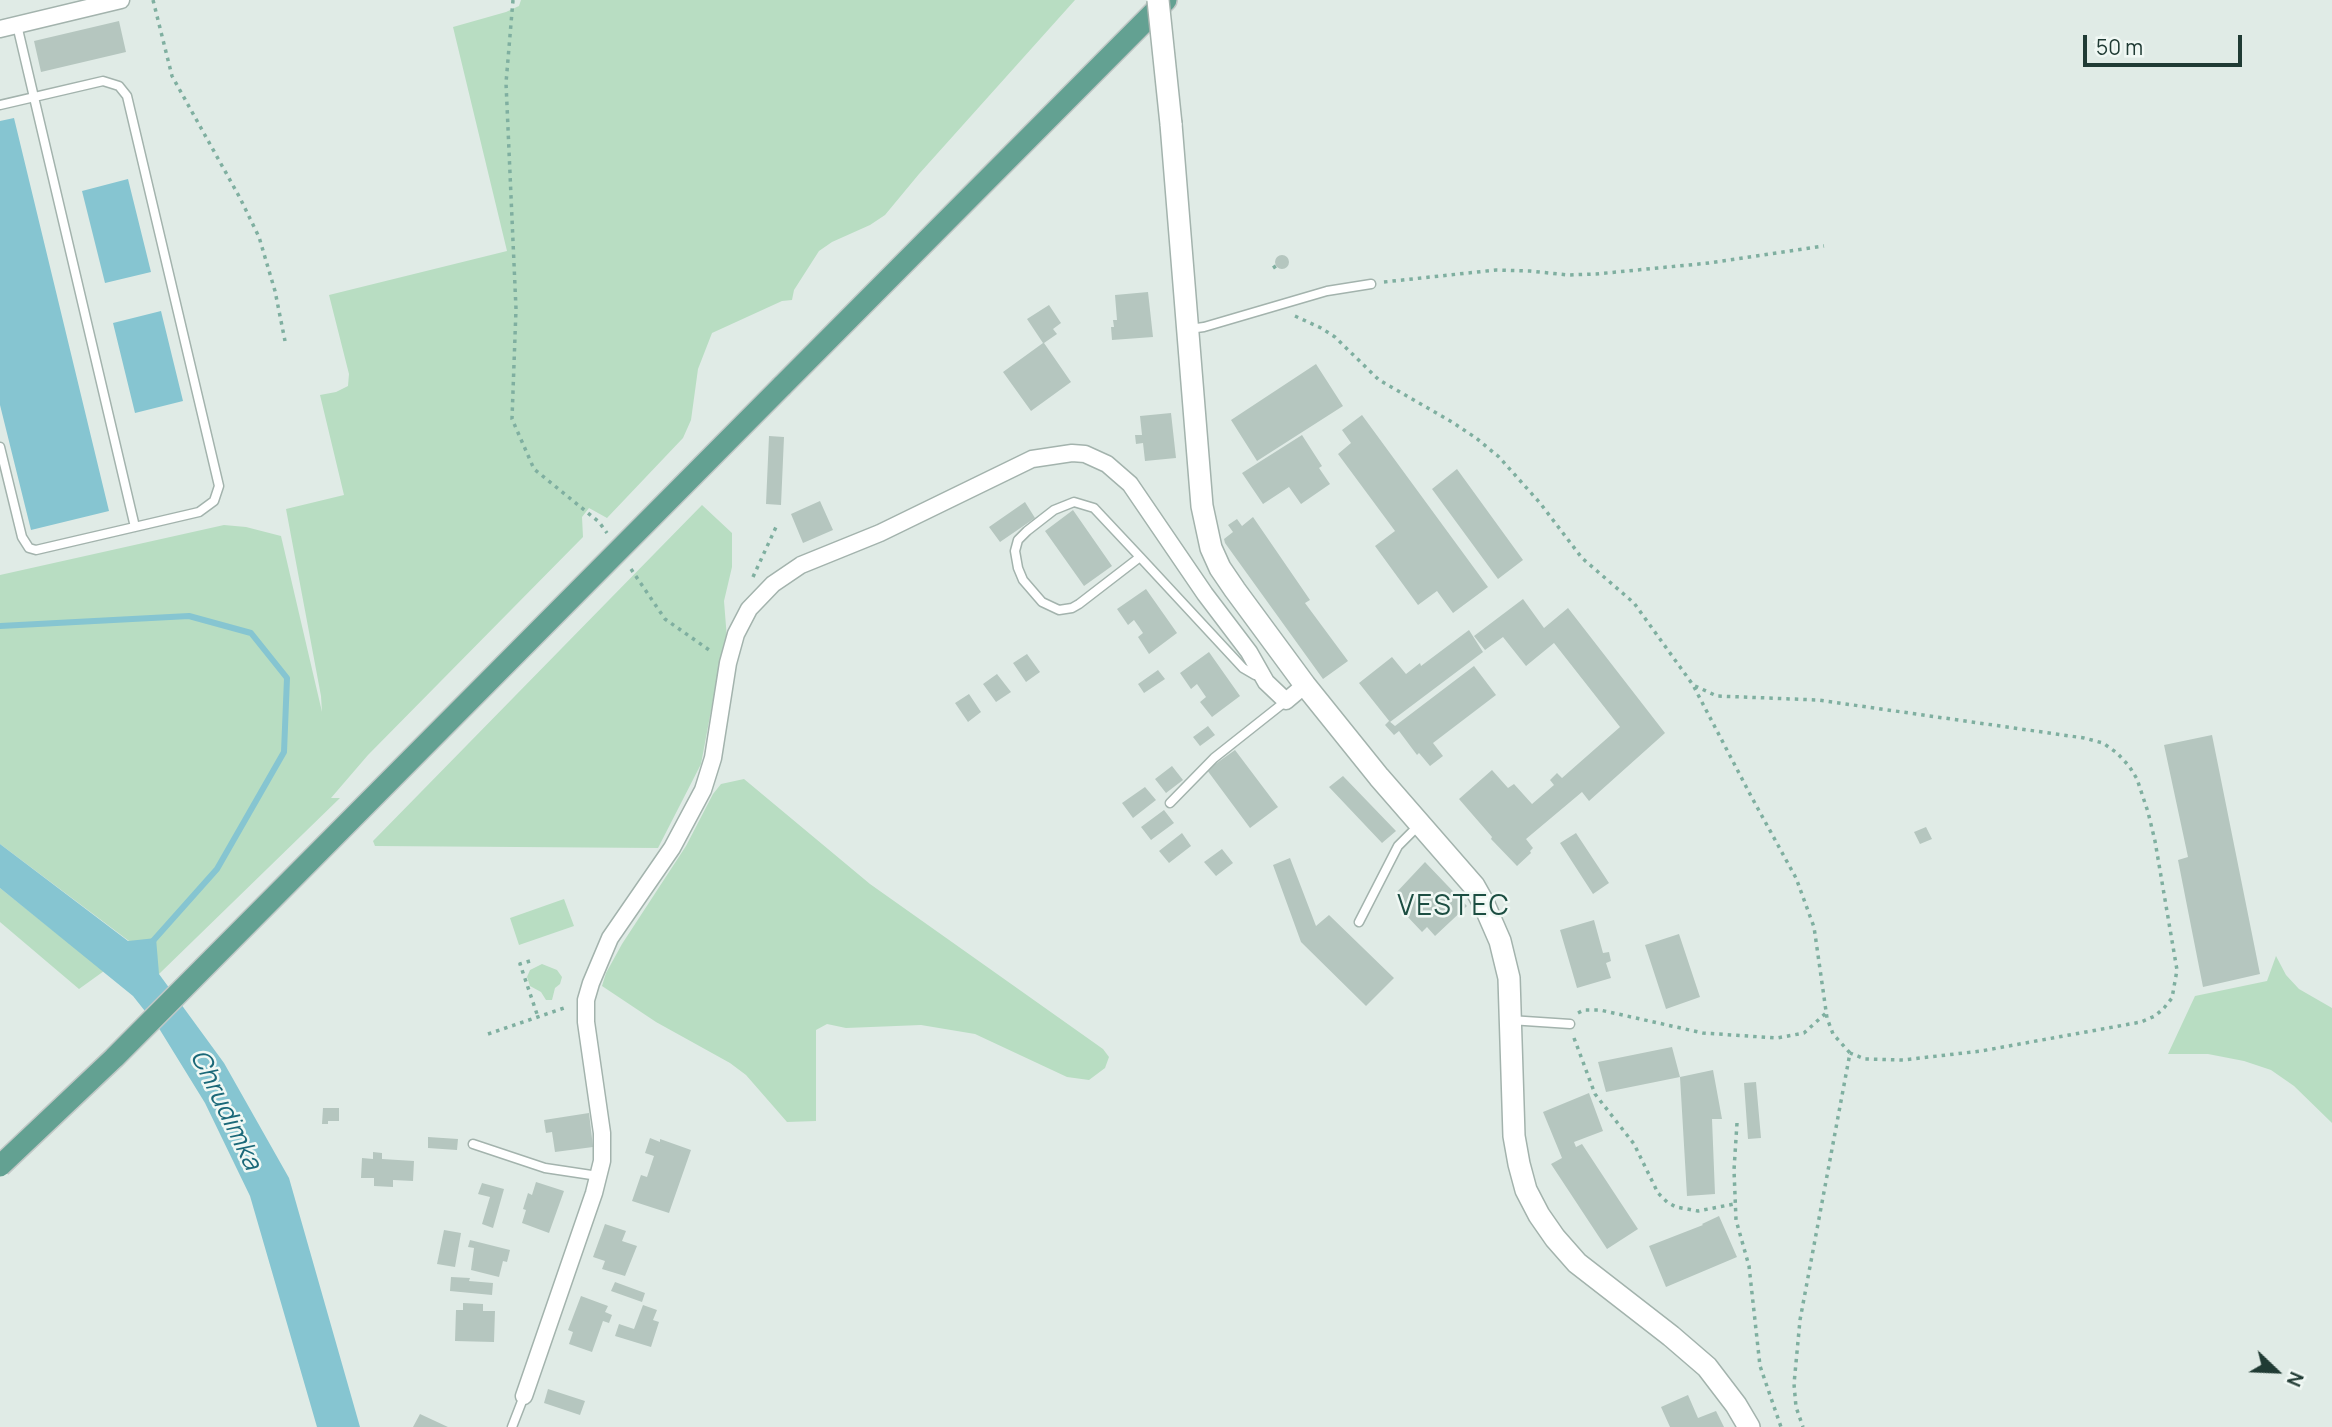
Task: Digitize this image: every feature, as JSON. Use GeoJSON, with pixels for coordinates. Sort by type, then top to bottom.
{"type":"FeatureCollection","features":[{"type":"Feature","properties":{"kind":"main road"},"geometry":{"type":"LineString","coordinates":[[0,1166],[202,970],[1166,0]]}},
{"type":"Feature","properties":{"kind":"street"},"geometry":{"type":"LineString","coordinates":[[0,29],[121,0]]}},
{"type":"Feature","properties":{"kind":"street"},"geometry":{"type":"LineString","coordinates":[[1158,0],[1171,124],[1202,506],[1211,548],[1220,568],[1235,590],[1306,685],[1474,886],[1488,910],[1506,961],[1514,1136],[1526,1191],[1539,1215],[1555,1238],[1583,1268],[1707,1367],[1749,1427]]}},
{"type":"Feature","properties":{"kind":"street"},"geometry":{"type":"LineString","coordinates":[[524,1396],[598,1176],[604,1148],[587,1040],[586,1000],[596,968],[610,938],[672,848],[707,780],[728,663],[736,634],[749,609],[773,584],[802,565],[880,533],[1032,459],[1072,453],[1094,457],[1114,469],[1130,485],[1205,594],[1250,652],[1262,676],[1286,701],[1306,685]]}},
{"type":"Feature","properties":{"kind":"lane"},"geometry":{"type":"LineString","coordinates":[[16,25],[135,527]]}},
{"type":"Feature","properties":{"kind":"lane"},"geometry":{"type":"LineString","coordinates":[[0,105],[103,81],[119,86],[127,96],[219,486],[214,501],[199,512],[44,549],[29,548],[22,537],[0,447]]}},
{"type":"Feature","properties":{"kind":"lane"},"geometry":{"type":"LineString","coordinates":[[1186,329],[1205,327],[1327,291],[1371,284]]}},
{"type":"Feature","properties":{"kind":"lane"},"geometry":{"type":"LineString","coordinates":[[1140,557],[1079,604],[1059,610],[1042,602],[1023,580],[1015,551],[1018,540],[1027,530],[1054,510],[1074,502],[1094,508],[1140,557],[1243,668],[1262,676]]}},
{"type":"Feature","properties":{"kind":"lane"},"geometry":{"type":"LineString","coordinates":[[1170,803],[1221,751],[1286,701]]}},
{"type":"Feature","properties":{"kind":"lane"},"geometry":{"type":"LineString","coordinates":[[1359,922],[1398,846],[1420,824]]}},
{"type":"Feature","properties":{"kind":"lane"},"geometry":{"type":"LineString","coordinates":[[1510,1020],[1570,1024]]}},
{"type":"Feature","properties":{"kind":"lane"},"geometry":{"type":"LineString","coordinates":[[473,1144],[545,1168],[598,1176]]}},
{"type":"Feature","properties":{"kind":"lane"},"geometry":{"type":"LineString","coordinates":[[512,1427],[524,1396]]}},
{"type":"Feature","properties":{"kind":"path"},"geometry":{"type":"LineString","coordinates":[[153,0],[172,76],[259,237],[270,270],[285,341]]}},
{"type":"Feature","properties":{"kind":"path"},"geometry":{"type":"LineString","coordinates":[[513,0],[506,83],[516,309],[512,419],[534,469],[599,522],[613,543]]}},
{"type":"Feature","properties":{"kind":"path"},"geometry":{"type":"LineString","coordinates":[[1371,284],[1496,270],[1595,274],[1709,263],[1824,246]]}},
{"type":"Feature","properties":{"kind":"path"},"geometry":{"type":"LineString","coordinates":[[1263,309],[1296,316],[1321,328],[1335,337],[1379,380],[1452,422],[1499,457],[1540,503],[1582,558],[1634,603],[1693,685],[1797,878],[1815,927],[1826,1013],[1833,1034],[1850,1053],[1865,1059],[1903,1060],[1981,1051],[2141,1022],[2155,1016],[2172,998],[2177,970],[2148,811],[2137,779],[2129,766],[2118,753],[2103,743],[2084,738],[1818,700],[1717,696],[1693,685]]}},
{"type":"Feature","properties":{"kind":"path"},"geometry":{"type":"LineString","coordinates":[[628,565],[665,619],[728,663]]}},
{"type":"Feature","properties":{"kind":"path"},"geometry":{"type":"LineString","coordinates":[[530,961],[520,964],[538,1017]]}},
{"type":"Feature","properties":{"kind":"path"},"geometry":{"type":"LineString","coordinates":[[488,1034],[586,1000]]}},
{"type":"Feature","properties":{"kind":"path"},"geometry":{"type":"LineString","coordinates":[[1734,1205],[1698,1211],[1676,1207],[1658,1193],[1634,1144],[1595,1094],[1570,1024],[1573,1016],[1584,1010],[1600,1010],[1703,1033],[1777,1038],[1804,1033],[1826,1013]]}},
{"type":"Feature","properties":{"kind":"path"},"geometry":{"type":"LineString","coordinates":[[1803,1427],[1796,1407],[1794,1384],[1800,1320],[1850,1053]]}},
{"type":"Feature","properties":{"kind":"path"},"geometry":{"type":"LineString","coordinates":[[1737,1123],[1734,1205],[1736,1220],[1751,1277],[1760,1366],[1781,1427]]}},
{"type":"Feature","properties":{"kind":"green space"},"geometry":{"type":"Polygon","coordinates":[[[521,0],[1075,0],[885,215],[819,251],[794,290],[792,300],[782,301],[712,333],[698,369],[691,420],[683,438],[607,518],[589,508],[582,517],[583,537],[368,755],[331,798],[340,798],[159,974],[129,941],[0,844],[0,575],[224,525],[246,527],[281,536],[322,712],[286,509],[344,495],[320,395],[348,386],[349,374],[329,295],[507,251],[453,27],[506,12],[519,6],[521,0]]]}},
{"type":"Feature","properties":{"kind":"green space"},"geometry":{"type":"Polygon","coordinates":[[[702,505],[732,533],[732,567],[724,601],[727,639],[722,652],[701,764],[658,848],[375,846],[373,841],[702,505]]]}},
{"type":"Feature","properties":{"kind":"green space"},"geometry":{"type":"Polygon","coordinates":[[[744,779],[870,884],[1103,1049],[1109,1057],[1105,1068],[1089,1080],[1067,1077],[975,1034],[921,1025],[846,1028],[827,1024],[816,1030],[816,1121],[787,1122],[746,1075],[730,1063],[656,1022],[602,986],[622,944],[686,846],[713,794],[721,784],[744,779]]]}},
{"type":"Feature","properties":{"kind":"green space"},"geometry":{"type":"Polygon","coordinates":[[[0,888],[104,971],[79,989],[0,922],[0,888]]]}},
{"type":"Feature","properties":{"kind":"green space"},"geometry":{"type":"Polygon","coordinates":[[[564,899],[574,926],[519,945],[510,918],[564,899]]]}},
{"type":"Feature","properties":{"kind":"green space"},"geometry":{"type":"Polygon","coordinates":[[[2276,956],[2286,975],[2299,989],[2332,1008],[2332,1123],[2294,1086],[2271,1070],[2208,1054],[2168,1054],[2195,996],[2267,981],[2276,956]]]}},
{"type":"Feature","properties":{"kind":"green space"},"geometry":{"type":"Polygon","coordinates":[[[542,964],[557,970],[562,977],[552,1000],[546,1000],[541,992],[530,986],[527,977],[530,970],[542,964]]]}},
{"type":"Feature","properties":{"kind":"water"},"geometry":{"type":"Polygon","coordinates":[[[14,118],[109,511],[31,530],[0,405],[0,121],[14,118]]]}},
{"type":"Feature","properties":{"kind":"water"},"geometry":{"type":"Polygon","coordinates":[[[128,179],[151,272],[105,283],[82,191],[128,179]]]}},
{"type":"Feature","properties":{"kind":"water"},"geometry":{"type":"Polygon","coordinates":[[[161,311],[183,401],[135,413],[113,323],[161,311]]]}},
{"type":"Feature","properties":{"kind":"water","name":"Chrudimka"},"geometry":{"type":"Polygon","coordinates":[[[0,844],[128,941],[156,938],[159,974],[224,1063],[289,1178],[360,1427],[317,1427],[250,1196],[205,1103],[160,1030],[133,996],[0,888],[0,844]]]}},
{"type":"Feature","properties":{"kind":"building"},"geometry":{"type":"Polygon","coordinates":[[[119,21],[126,52],[41,72],[34,41],[119,21]]]}},
{"type":"Feature","properties":{"kind":"building"},"geometry":{"type":"Polygon","coordinates":[[[1282,255],[1287,257],[1287,267],[1282,269],[1277,267],[1275,262],[1277,257],[1282,255]]]}},
{"type":"Feature","properties":{"kind":"building"},"geometry":{"type":"Polygon","coordinates":[[[1148,292],[1153,337],[1112,340],[1111,327],[1114,327],[1113,320],[1117,320],[1115,295],[1148,292]]]}},
{"type":"Feature","properties":{"kind":"building"},"geometry":{"type":"Polygon","coordinates":[[[1049,305],[1061,323],[1053,329],[1057,334],[1044,343],[1071,382],[1031,411],[1003,372],[1043,343],[1027,319],[1049,305]]]}},
{"type":"Feature","properties":{"kind":"building"},"geometry":{"type":"Polygon","coordinates":[[[1316,364],[1343,406],[1257,461],[1231,420],[1316,364]]]}},
{"type":"Feature","properties":{"kind":"building"},"geometry":{"type":"Polygon","coordinates":[[[1171,413],[1176,458],[1145,461],[1143,443],[1136,444],[1135,435],[1142,435],[1140,416],[1171,413]]]}},
{"type":"Feature","properties":{"kind":"building"},"geometry":{"type":"Polygon","coordinates":[[[1362,415],[1488,587],[1453,613],[1437,591],[1418,605],[1375,546],[1395,531],[1338,454],[1351,443],[1342,430],[1362,415]]]}},
{"type":"Feature","properties":{"kind":"building"},"geometry":{"type":"Polygon","coordinates":[[[1302,435],[1330,484],[1301,504],[1289,487],[1263,504],[1242,473],[1302,435]]]}},
{"type":"Feature","properties":{"kind":"building"},"geometry":{"type":"Polygon","coordinates":[[[769,436],[784,437],[781,505],[766,504],[769,436]]]}},
{"type":"Feature","properties":{"kind":"building"},"geometry":{"type":"Polygon","coordinates":[[[1457,469],[1523,560],[1498,579],[1432,489],[1457,469]]]}},
{"type":"Feature","properties":{"kind":"building"},"geometry":{"type":"Polygon","coordinates":[[[820,501],[833,530],[803,543],[791,514],[820,501]]]}},
{"type":"Feature","properties":{"kind":"building"},"geometry":{"type":"Polygon","coordinates":[[[1025,502],[1035,518],[1000,542],[989,527],[1025,502]]]}},
{"type":"Feature","properties":{"kind":"building"},"geometry":{"type":"Polygon","coordinates":[[[1073,510],[1112,566],[1084,586],[1045,531],[1073,510]]]}},
{"type":"Feature","properties":{"kind":"building"},"geometry":{"type":"Polygon","coordinates":[[[1253,517],[1310,600],[1305,603],[1348,661],[1323,679],[1225,543],[1224,539],[1233,532],[1228,525],[1237,519],[1242,526],[1253,517]]]}},
{"type":"Feature","properties":{"kind":"building"},"geometry":{"type":"Polygon","coordinates":[[[1146,589],[1177,633],[1149,654],[1138,637],[1143,633],[1139,627],[1134,620],[1128,625],[1117,609],[1146,589]]]}},
{"type":"Feature","properties":{"kind":"building"},"geometry":{"type":"Polygon","coordinates":[[[1523,599],[1544,628],[1568,608],[1665,733],[1589,801],[1582,792],[1526,839],[1533,848],[1517,866],[1459,799],[1492,770],[1508,788],[1514,784],[1532,804],[1554,785],[1550,780],[1557,773],[1562,778],[1620,727],[1554,643],[1526,666],[1503,637],[1485,650],[1474,636],[1523,599]]]}},
{"type":"Feature","properties":{"kind":"building"},"geometry":{"type":"Polygon","coordinates":[[[1469,630],[1483,652],[1390,722],[1359,683],[1392,657],[1406,674],[1469,630]]]}},
{"type":"Feature","properties":{"kind":"building"},"geometry":{"type":"Polygon","coordinates":[[[1209,652],[1240,696],[1212,717],[1200,702],[1206,697],[1197,684],[1191,689],[1180,673],[1209,652]]]}},
{"type":"Feature","properties":{"kind":"building"},"geometry":{"type":"Polygon","coordinates":[[[1027,654],[1040,672],[1026,682],[1013,663],[1027,654]]]}},
{"type":"Feature","properties":{"kind":"building"},"geometry":{"type":"Polygon","coordinates":[[[1474,666],[1496,695],[1433,743],[1443,756],[1430,766],[1419,753],[1417,755],[1399,731],[1394,735],[1385,725],[1389,721],[1395,726],[1474,666]]]}},
{"type":"Feature","properties":{"kind":"building"},"geometry":{"type":"Polygon","coordinates":[[[1158,670],[1165,679],[1144,693],[1138,684],[1158,670]]]}},
{"type":"Feature","properties":{"kind":"building"},"geometry":{"type":"Polygon","coordinates":[[[997,674],[1011,692],[996,702],[983,684],[997,674]]]}},
{"type":"Feature","properties":{"kind":"building"},"geometry":{"type":"Polygon","coordinates":[[[969,694],[981,712],[968,722],[955,703],[969,694]]]}},
{"type":"Feature","properties":{"kind":"building"},"geometry":{"type":"Polygon","coordinates":[[[1208,726],[1215,735],[1200,746],[1193,737],[1208,726]]]}},
{"type":"Feature","properties":{"kind":"building"},"geometry":{"type":"Polygon","coordinates":[[[2212,735],[2260,974],[2203,987],[2178,860],[2188,857],[2164,745],[2212,735]]]}},
{"type":"Feature","properties":{"kind":"building"},"geometry":{"type":"Polygon","coordinates":[[[1235,750],[1278,807],[1250,828],[1207,770],[1235,750]]]}},
{"type":"Feature","properties":{"kind":"building"},"geometry":{"type":"Polygon","coordinates":[[[1172,766],[1183,780],[1166,793],[1155,779],[1172,766]]]}},
{"type":"Feature","properties":{"kind":"building"},"geometry":{"type":"Polygon","coordinates":[[[1343,776],[1396,831],[1382,843],[1329,787],[1343,776]]]}},
{"type":"Feature","properties":{"kind":"building"},"geometry":{"type":"Polygon","coordinates":[[[1145,787],[1156,800],[1133,818],[1122,803],[1145,787]]]}},
{"type":"Feature","properties":{"kind":"building"},"geometry":{"type":"Polygon","coordinates":[[[1164,810],[1174,823],[1151,840],[1141,827],[1164,810]]]}},
{"type":"Feature","properties":{"kind":"building"},"geometry":{"type":"Polygon","coordinates":[[[1926,827],[1932,839],[1920,844],[1914,832],[1926,827]]]}},
{"type":"Feature","properties":{"kind":"building"},"geometry":{"type":"Polygon","coordinates":[[[1182,833],[1191,846],[1169,863],[1159,851],[1182,833]]]}},
{"type":"Feature","properties":{"kind":"building"},"geometry":{"type":"Polygon","coordinates":[[[1576,833],[1609,883],[1593,894],[1560,843],[1576,833]]]}},
{"type":"Feature","properties":{"kind":"building"},"geometry":{"type":"Polygon","coordinates":[[[1222,849],[1233,863],[1216,876],[1204,862],[1222,849]]]}},
{"type":"Feature","properties":{"kind":"building"},"geometry":{"type":"Polygon","coordinates":[[[1290,858],[1316,926],[1329,915],[1394,978],[1366,1006],[1301,942],[1273,865],[1290,858]]]}},
{"type":"Feature","properties":{"kind":"building"},"geometry":{"type":"Polygon","coordinates":[[[1425,862],[1467,906],[1435,936],[1427,927],[1422,932],[1405,914],[1410,909],[1395,894],[1425,862]]]}},
{"type":"Feature","properties":{"kind":"building"},"geometry":{"type":"Polygon","coordinates":[[[1594,920],[1603,953],[1609,952],[1611,961],[1606,963],[1611,978],[1577,988],[1560,930],[1594,920]]]}},
{"type":"Feature","properties":{"kind":"building"},"geometry":{"type":"Polygon","coordinates":[[[1679,934],[1700,997],[1666,1009],[1645,945],[1679,934]]]}},
{"type":"Feature","properties":{"kind":"building"},"geometry":{"type":"Polygon","coordinates":[[[1672,1047],[1680,1077],[1606,1092],[1598,1062],[1672,1047]]]}},
{"type":"Feature","properties":{"kind":"building"},"geometry":{"type":"Polygon","coordinates":[[[1713,1070],[1722,1119],[1712,1119],[1715,1194],[1687,1196],[1680,1077],[1713,1070]]]}},
{"type":"Feature","properties":{"kind":"building"},"geometry":{"type":"Polygon","coordinates":[[[1756,1082],[1761,1138],[1748,1139],[1744,1083],[1756,1082]]]}},
{"type":"Feature","properties":{"kind":"building"},"geometry":{"type":"Polygon","coordinates":[[[1589,1093],[1603,1131],[1574,1142],[1576,1147],[1582,1144],[1638,1229],[1607,1249],[1551,1164],[1562,1158],[1543,1112],[1589,1093]]]}},
{"type":"Feature","properties":{"kind":"building"},"geometry":{"type":"Polygon","coordinates":[[[323,1108],[339,1108],[339,1121],[322,1124],[323,1108]]]}},
{"type":"Feature","properties":{"kind":"building"},"geometry":{"type":"Polygon","coordinates":[[[589,1113],[593,1147],[555,1152],[552,1132],[546,1133],[544,1120],[589,1113]]]}},
{"type":"Feature","properties":{"kind":"building"},"geometry":{"type":"Polygon","coordinates":[[[428,1137],[458,1139],[457,1150],[428,1148],[428,1137]]]}},
{"type":"Feature","properties":{"kind":"building"},"geometry":{"type":"Polygon","coordinates":[[[650,1138],[691,1150],[669,1213],[632,1201],[641,1175],[647,1177],[654,1156],[645,1153],[650,1138]]]}},
{"type":"Feature","properties":{"kind":"building"},"geometry":{"type":"Polygon","coordinates":[[[373,1152],[382,1153],[382,1159],[414,1161],[413,1181],[393,1180],[393,1187],[374,1186],[374,1178],[361,1178],[362,1158],[373,1159],[373,1152]]]}},
{"type":"Feature","properties":{"kind":"building"},"geometry":{"type":"Polygon","coordinates":[[[536,1182],[564,1191],[549,1233],[522,1223],[528,1193],[532,1195],[536,1182]]]}},
{"type":"Feature","properties":{"kind":"building"},"geometry":{"type":"Polygon","coordinates":[[[482,1183],[504,1189],[493,1228],[482,1224],[490,1197],[478,1194],[482,1183]]]}},
{"type":"Feature","properties":{"kind":"building"},"geometry":{"type":"Polygon","coordinates":[[[1719,1216],[1737,1257],[1666,1287],[1649,1246],[1719,1216]]]}},
{"type":"Feature","properties":{"kind":"building"},"geometry":{"type":"Polygon","coordinates":[[[605,1224],[626,1231],[622,1241],[637,1246],[625,1276],[602,1269],[605,1261],[593,1257],[605,1224]]]}},
{"type":"Feature","properties":{"kind":"building"},"geometry":{"type":"Polygon","coordinates":[[[444,1230],[461,1233],[455,1267],[437,1264],[444,1230]]]}},
{"type":"Feature","properties":{"kind":"building"},"geometry":{"type":"Polygon","coordinates":[[[470,1240],[510,1250],[507,1262],[503,1261],[499,1277],[471,1270],[474,1248],[468,1247],[470,1240]]]}},
{"type":"Feature","properties":{"kind":"building"},"geometry":{"type":"Polygon","coordinates":[[[451,1277],[493,1283],[492,1295],[450,1291],[451,1277]]]}},
{"type":"Feature","properties":{"kind":"building"},"geometry":{"type":"Polygon","coordinates":[[[615,1282],[645,1293],[642,1302],[611,1291],[615,1282]]]}},
{"type":"Feature","properties":{"kind":"building"},"geometry":{"type":"Polygon","coordinates":[[[581,1296],[608,1306],[605,1312],[612,1315],[609,1323],[603,1321],[592,1352],[569,1344],[573,1332],[568,1330],[581,1296]]]}},
{"type":"Feature","properties":{"kind":"building"},"geometry":{"type":"Polygon","coordinates":[[[463,1303],[483,1304],[483,1311],[495,1311],[494,1342],[455,1341],[456,1310],[463,1310],[463,1303]]]}},
{"type":"Feature","properties":{"kind":"building"},"geometry":{"type":"Polygon","coordinates":[[[643,1305],[657,1310],[653,1320],[659,1322],[651,1347],[615,1336],[619,1324],[634,1329],[643,1305]]]}},
{"type":"Feature","properties":{"kind":"building"},"geometry":{"type":"Polygon","coordinates":[[[548,1389],[585,1401],[580,1415],[544,1403],[548,1389]]]}},
{"type":"Feature","properties":{"kind":"building"},"geometry":{"type":"Polygon","coordinates":[[[1688,1395],[1698,1418],[1716,1411],[1724,1427],[1670,1427],[1661,1407],[1688,1395]]]}},
{"type":"Feature","properties":{"kind":"building"},"geometry":{"type":"Polygon","coordinates":[[[420,1414],[448,1427],[413,1427],[420,1414]]]}},
{"type":"Feature","properties":{"kind":"waterway"},"geometry":{"type":"LineString","coordinates":[[0,626],[189,616],[251,633],[287,678],[284,752],[217,869],[152,942]]}},
{"type":"Feature","properties":{"kind":"district","name":"VESTEC"},"geometry":{"type":"Point","coordinates":[1454,907]}}]}
